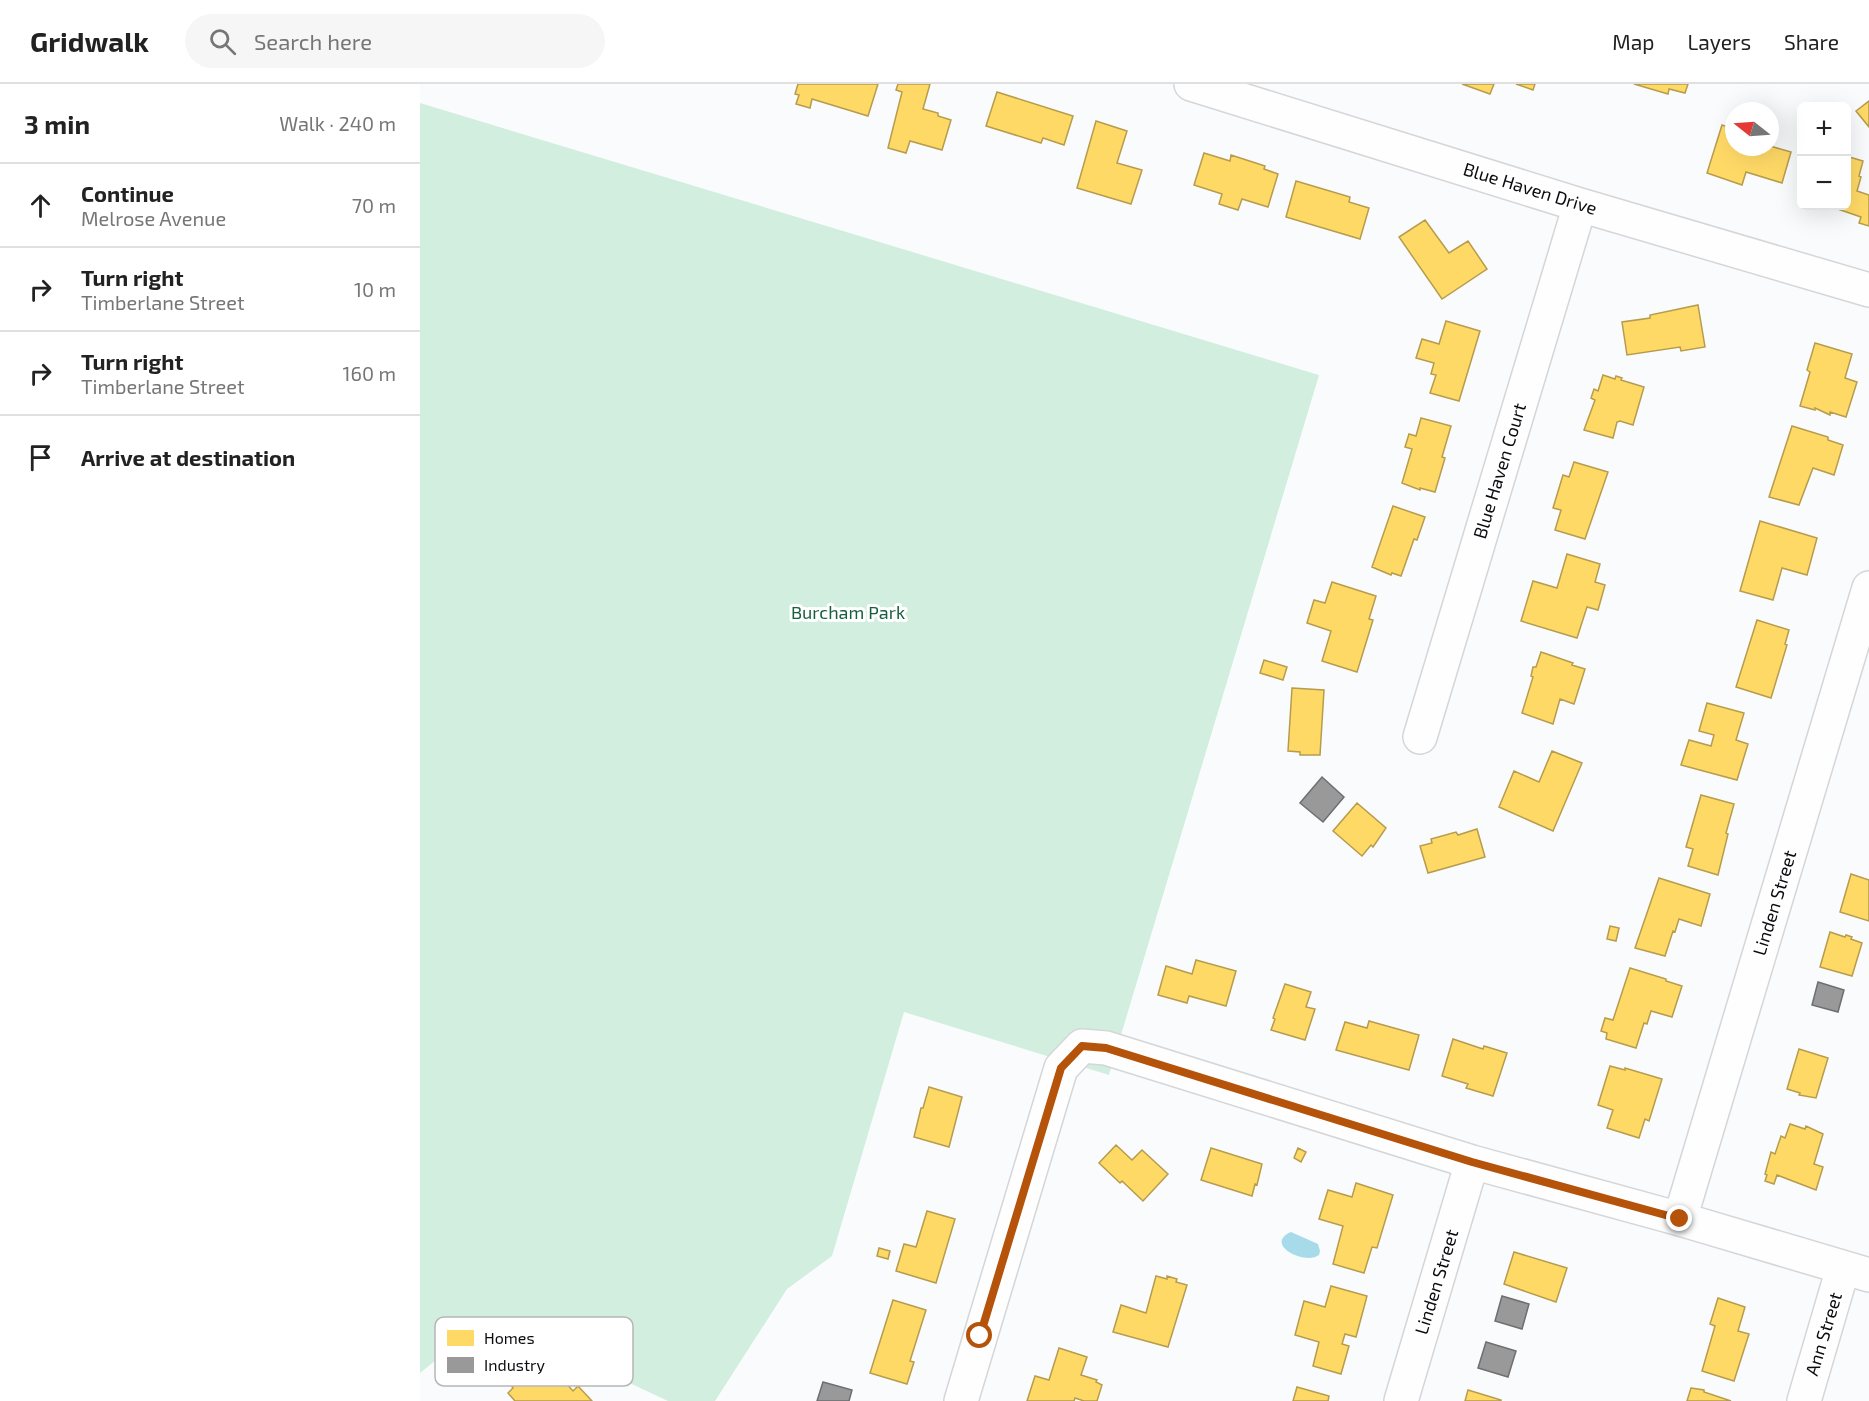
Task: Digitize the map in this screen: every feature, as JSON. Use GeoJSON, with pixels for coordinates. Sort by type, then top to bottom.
{"type":"FeatureCollection","features":[{"type":"Feature","properties":{"kind":"street","name":"Blue Haven Drive"},"geometry":{"type":"LineString","coordinates":[[1191,84],[1229,89],[1580,205],[1869,291]]}},
{"type":"Feature","properties":{"kind":"street","name":"Blue Haven Court"},"geometry":{"type":"LineString","coordinates":[[1420,737],[1580,205]]}},
{"type":"Feature","properties":{"kind":"street","name":"Linden Street"},"geometry":{"type":"LineString","coordinates":[[1680,1219],[1869,588]]}},
{"type":"Feature","properties":{"kind":"street"},"geometry":{"type":"LineString","coordinates":[[961,1401],[1061,1068],[1082,1046],[1106,1048],[1472,1162],[1680,1219],[1856,1272]]}},
{"type":"Feature","properties":{"kind":"street","name":"Linden Street"},"geometry":{"type":"LineString","coordinates":[[1401,1401],[1472,1162]]}},
{"type":"Feature","properties":{"kind":"street","name":"Ann Street"},"geometry":{"type":"LineString","coordinates":[[1804,1401],[1856,1272]]}},
{"type":"Feature","properties":{"kind":"green space","name":"Burcham Park"},"geometry":{"type":"Polygon","coordinates":[[[420,103],[1319,375],[1109,1075],[904,1012],[832,1256],[787,1289],[715,1401],[668,1401],[633,1385],[633,1317],[435,1317],[435,1361],[420,1373],[420,103]]]}},
{"type":"Feature","properties":{"kind":"water"},"geometry":{"type":"Polygon","coordinates":[[[1291,1232],[1318,1244],[1319,1255],[1305,1258],[1289,1252],[1282,1242],[1284,1237],[1291,1232]]]}},
{"type":"Feature","properties":{"kind":"building: Homes"},"geometry":{"type":"Polygon","coordinates":[[[798,84],[878,84],[868,116],[812,99],[810,108],[796,104],[799,95],[795,94],[798,84]]]}},
{"type":"Feature","properties":{"kind":"building: Homes"},"geometry":{"type":"Polygon","coordinates":[[[898,84],[930,84],[923,109],[951,120],[942,150],[910,141],[906,153],[888,148],[902,92],[896,90],[898,84]]]}},
{"type":"Feature","properties":{"kind":"building: Homes"},"geometry":{"type":"Polygon","coordinates":[[[1462,84],[1494,84],[1490,94],[1462,84]]]}},
{"type":"Feature","properties":{"kind":"building: Homes"},"geometry":{"type":"Polygon","coordinates":[[[1516,84],[1535,84],[1533,90],[1516,84]]]}},
{"type":"Feature","properties":{"kind":"building: Homes"},"geometry":{"type":"Polygon","coordinates":[[[1634,84],[1688,84],[1685,93],[1669,89],[1668,94],[1634,84]]]}},
{"type":"Feature","properties":{"kind":"building: Homes"},"geometry":{"type":"Polygon","coordinates":[[[997,92],[1073,116],[1064,145],[1043,138],[1041,143],[986,126],[997,92]]]}},
{"type":"Feature","properties":{"kind":"building: Homes"},"geometry":{"type":"Polygon","coordinates":[[[1869,101],[1869,127],[1856,111],[1869,101]]]}},
{"type":"Feature","properties":{"kind":"building: Homes"},"geometry":{"type":"Polygon","coordinates":[[[1096,121],[1127,131],[1117,163],[1142,170],[1131,204],[1077,188],[1096,121]]]}},
{"type":"Feature","properties":{"kind":"building: Homes"},"geometry":{"type":"Polygon","coordinates":[[[1722,125],[1725,126],[1725,156],[1779,156],[1779,149],[1791,152],[1782,183],[1746,172],[1742,185],[1707,173],[1722,125]]]}},
{"type":"Feature","properties":{"kind":"building: Homes"},"geometry":{"type":"Polygon","coordinates":[[[1204,153],[1230,161],[1231,155],[1265,166],[1264,169],[1278,174],[1268,207],[1242,199],[1238,210],[1219,204],[1222,194],[1194,185],[1204,153]]]}},
{"type":"Feature","properties":{"kind":"building: Homes"},"geometry":{"type":"Polygon","coordinates":[[[1851,157],[1863,161],[1857,191],[1869,195],[1869,226],[1859,223],[1861,217],[1841,210],[1851,210],[1851,157]]]}},
{"type":"Feature","properties":{"kind":"building: Homes"},"geometry":{"type":"Polygon","coordinates":[[[1296,181],[1350,197],[1349,202],[1369,208],[1360,239],[1286,217],[1296,181]]]}},
{"type":"Feature","properties":{"kind":"building: Homes"},"geometry":{"type":"Polygon","coordinates":[[[1425,220],[1449,253],[1468,241],[1487,269],[1442,299],[1399,237],[1425,220]]]}},
{"type":"Feature","properties":{"kind":"building: Homes"},"geometry":{"type":"Polygon","coordinates":[[[1698,305],[1705,347],[1681,351],[1680,347],[1627,355],[1622,322],[1650,318],[1650,315],[1698,305]]]}},
{"type":"Feature","properties":{"kind":"building: Homes"},"geometry":{"type":"Polygon","coordinates":[[[1446,321],[1480,331],[1459,401],[1430,393],[1436,375],[1431,374],[1434,363],[1416,358],[1422,339],[1439,344],[1446,321]]]}},
{"type":"Feature","properties":{"kind":"building: Homes"},"geometry":{"type":"Polygon","coordinates":[[[1815,343],[1852,354],[1845,378],[1857,382],[1846,417],[1800,406],[1810,372],[1807,370],[1815,343]]]}},
{"type":"Feature","properties":{"kind":"building: Homes"},"geometry":{"type":"Polygon","coordinates":[[[1603,375],[1615,379],[1616,376],[1622,378],[1621,380],[1644,387],[1633,425],[1617,422],[1613,438],[1584,430],[1595,400],[1591,398],[1594,389],[1598,391],[1603,375]]]}},
{"type":"Feature","properties":{"kind":"building: Homes"},"geometry":{"type":"Polygon","coordinates":[[[1421,418],[1451,426],[1435,492],[1420,488],[1420,490],[1402,483],[1412,449],[1405,447],[1409,434],[1416,436],[1421,418]]]}},
{"type":"Feature","properties":{"kind":"building: Homes"},"geometry":{"type":"Polygon","coordinates":[[[1792,426],[1828,437],[1828,440],[1843,445],[1834,475],[1813,468],[1799,505],[1769,497],[1792,426]]]}},
{"type":"Feature","properties":{"kind":"building: Homes"},"geometry":{"type":"Polygon","coordinates":[[[1574,462],[1608,472],[1585,539],[1555,530],[1561,510],[1553,508],[1563,475],[1569,477],[1574,462]]]}},
{"type":"Feature","properties":{"kind":"building: Homes"},"geometry":{"type":"Polygon","coordinates":[[[1393,506],[1425,517],[1417,540],[1414,539],[1401,576],[1392,573],[1391,575],[1372,567],[1393,506]]]}},
{"type":"Feature","properties":{"kind":"building: Homes"},"geometry":{"type":"Polygon","coordinates":[[[1760,521],[1817,538],[1807,575],[1782,568],[1773,600],[1740,591],[1760,521]]]}},
{"type":"Feature","properties":{"kind":"building: Homes"},"geometry":{"type":"Polygon","coordinates":[[[1567,554],[1600,564],[1595,582],[1605,585],[1598,610],[1587,607],[1577,638],[1521,621],[1533,581],[1557,588],[1567,554]]]}},
{"type":"Feature","properties":{"kind":"building: Homes"},"geometry":{"type":"Polygon","coordinates":[[[1332,582],[1376,596],[1369,619],[1373,620],[1357,672],[1322,661],[1331,631],[1307,623],[1314,600],[1325,603],[1332,582]]]}},
{"type":"Feature","properties":{"kind":"building: Homes"},"geometry":{"type":"Polygon","coordinates":[[[1757,620],[1789,630],[1785,644],[1787,645],[1771,698],[1736,687],[1757,620]]]}},
{"type":"Feature","properties":{"kind":"building: Homes"},"geometry":{"type":"Polygon","coordinates":[[[1541,652],[1585,669],[1574,704],[1560,699],[1553,724],[1522,713],[1533,677],[1531,676],[1533,667],[1536,667],[1541,652]]]}},
{"type":"Feature","properties":{"kind":"building: Homes"},"geometry":{"type":"Polygon","coordinates":[[[1264,660],[1287,667],[1283,680],[1260,673],[1264,660]]]}},
{"type":"Feature","properties":{"kind":"building: Homes"},"geometry":{"type":"Polygon","coordinates":[[[1292,688],[1324,690],[1320,755],[1300,755],[1300,752],[1288,751],[1292,688]]]}},
{"type":"Feature","properties":{"kind":"building: Homes"},"geometry":{"type":"Polygon","coordinates":[[[1707,703],[1744,713],[1736,740],[1748,744],[1737,780],[1681,765],[1689,740],[1711,746],[1714,735],[1699,731],[1707,703]]]}},
{"type":"Feature","properties":{"kind":"building: Homes"},"geometry":{"type":"Polygon","coordinates":[[[1552,751],[1582,763],[1553,831],[1499,807],[1514,771],[1539,782],[1552,751]]]}},
{"type":"Feature","properties":{"kind":"building: Homes"},"geometry":{"type":"Polygon","coordinates":[[[1701,795],[1734,804],[1718,875],[1688,866],[1693,849],[1686,847],[1701,795]]]}},
{"type":"Feature","properties":{"kind":"building: Homes"},"geometry":{"type":"Polygon","coordinates":[[[1357,803],[1386,828],[1373,847],[1371,845],[1362,856],[1333,831],[1357,803]]]}},
{"type":"Feature","properties":{"kind":"building: Homes"},"geometry":{"type":"Polygon","coordinates":[[[1477,829],[1485,857],[1428,873],[1420,846],[1432,843],[1431,839],[1456,832],[1458,835],[1477,829]]]}},
{"type":"Feature","properties":{"kind":"building: Homes"},"geometry":{"type":"Polygon","coordinates":[[[1851,874],[1869,880],[1869,921],[1840,912],[1851,874]]]}},
{"type":"Feature","properties":{"kind":"building: Homes"},"geometry":{"type":"Polygon","coordinates":[[[1659,878],[1710,894],[1701,926],[1679,919],[1665,956],[1635,948],[1659,878]]]}},
{"type":"Feature","properties":{"kind":"building: Homes"},"geometry":{"type":"Polygon","coordinates":[[[1610,926],[1619,928],[1616,941],[1607,939],[1610,926]]]}},
{"type":"Feature","properties":{"kind":"building: Homes"},"geometry":{"type":"Polygon","coordinates":[[[1830,932],[1852,937],[1851,939],[1862,943],[1852,976],[1820,967],[1830,932]]]}},
{"type":"Feature","properties":{"kind":"building: Homes"},"geometry":{"type":"Polygon","coordinates":[[[1196,960],[1236,971],[1226,1006],[1189,996],[1187,1003],[1158,995],[1166,966],[1192,974],[1196,960]]]}},
{"type":"Feature","properties":{"kind":"building: Homes"},"geometry":{"type":"Polygon","coordinates":[[[1630,968],[1682,986],[1672,1017],[1651,1011],[1647,1024],[1644,1023],[1636,1048],[1606,1039],[1607,1033],[1601,1031],[1605,1018],[1613,1020],[1630,968]]]}},
{"type":"Feature","properties":{"kind":"building: Homes"},"geometry":{"type":"Polygon","coordinates":[[[1285,984],[1311,992],[1306,1007],[1315,1009],[1305,1040],[1271,1030],[1285,984]]]}},
{"type":"Feature","properties":{"kind":"building: Homes"},"geometry":{"type":"Polygon","coordinates":[[[1369,1021],[1419,1035],[1409,1070],[1336,1050],[1345,1022],[1367,1028],[1369,1021]]]}},
{"type":"Feature","properties":{"kind":"building: Homes"},"geometry":{"type":"Polygon","coordinates":[[[1453,1039],[1483,1049],[1484,1046],[1507,1053],[1493,1096],[1466,1088],[1468,1084],[1442,1076],[1453,1039]]]}},
{"type":"Feature","properties":{"kind":"building: Homes"},"geometry":{"type":"Polygon","coordinates":[[[1799,1049],[1828,1058],[1816,1098],[1799,1095],[1800,1093],[1787,1089],[1799,1049]]]}},
{"type":"Feature","properties":{"kind":"building: Homes"},"geometry":{"type":"Polygon","coordinates":[[[1610,1066],[1662,1079],[1649,1121],[1645,1119],[1639,1138],[1607,1128],[1613,1110],[1598,1105],[1610,1066]]]}},
{"type":"Feature","properties":{"kind":"building: Homes"},"geometry":{"type":"Polygon","coordinates":[[[929,1087],[962,1097],[949,1147],[914,1137],[929,1087]]]}},
{"type":"Feature","properties":{"kind":"building: Homes"},"geometry":{"type":"Polygon","coordinates":[[[1790,1124],[1805,1129],[1806,1126],[1823,1134],[1814,1164],[1823,1167],[1816,1190],[1777,1175],[1774,1184],[1765,1181],[1771,1152],[1775,1154],[1781,1136],[1785,1138],[1790,1124]]]}},
{"type":"Feature","properties":{"kind":"building: Homes"},"geometry":{"type":"Polygon","coordinates":[[[1116,1145],[1132,1160],[1142,1150],[1168,1174],[1143,1201],[1099,1163],[1116,1145]]]}},
{"type":"Feature","properties":{"kind":"building: Homes"},"geometry":{"type":"Polygon","coordinates":[[[1211,1148],[1262,1164],[1252,1196],[1201,1180],[1211,1148]]]}},
{"type":"Feature","properties":{"kind":"building: Homes"},"geometry":{"type":"Polygon","coordinates":[[[1298,1148],[1306,1152],[1301,1162],[1294,1158],[1298,1148]]]}},
{"type":"Feature","properties":{"kind":"building: Homes"},"geometry":{"type":"Polygon","coordinates":[[[1356,1183],[1393,1195],[1377,1248],[1372,1247],[1364,1273],[1333,1264],[1343,1226],[1319,1219],[1328,1190],[1352,1197],[1356,1183]]]}},
{"type":"Feature","properties":{"kind":"building: Homes"},"geometry":{"type":"Polygon","coordinates":[[[927,1211],[955,1219],[936,1283],[896,1271],[904,1244],[916,1247],[927,1211]]]}},
{"type":"Feature","properties":{"kind":"building: Homes"},"geometry":{"type":"Polygon","coordinates":[[[879,1248],[890,1251],[888,1259],[877,1256],[879,1248]]]}},
{"type":"Feature","properties":{"kind":"building: Homes"},"geometry":{"type":"Polygon","coordinates":[[[1514,1252],[1567,1268],[1556,1302],[1504,1284],[1514,1252]]]}},
{"type":"Feature","properties":{"kind":"building: Homes"},"geometry":{"type":"Polygon","coordinates":[[[1156,1276],[1167,1279],[1167,1276],[1187,1285],[1168,1347],[1113,1332],[1121,1305],[1146,1313],[1156,1276]]]}},
{"type":"Feature","properties":{"kind":"building: Homes"},"geometry":{"type":"Polygon","coordinates":[[[1331,1286],[1367,1296],[1356,1337],[1345,1334],[1342,1344],[1349,1346],[1341,1374],[1313,1366],[1319,1342],[1295,1335],[1304,1301],[1325,1307],[1331,1286]]]}},
{"type":"Feature","properties":{"kind":"building: Homes"},"geometry":{"type":"Polygon","coordinates":[[[1718,1298],[1745,1307],[1738,1331],[1749,1334],[1734,1381],[1702,1371],[1715,1326],[1710,1324],[1718,1298]]]}},
{"type":"Feature","properties":{"kind":"building: Homes"},"geometry":{"type":"Polygon","coordinates":[[[893,1300],[926,1310],[910,1361],[914,1362],[907,1384],[870,1373],[893,1300]]]}},
{"type":"Feature","properties":{"kind":"building: Homes"},"geometry":{"type":"Polygon","coordinates":[[[1059,1348],[1087,1357],[1081,1375],[1097,1380],[1096,1382],[1102,1385],[1097,1401],[1075,1398],[1074,1401],[1027,1401],[1035,1376],[1049,1380],[1059,1348]]]}},
{"type":"Feature","properties":{"kind":"building: Homes"},"geometry":{"type":"Polygon","coordinates":[[[512,1386],[568,1386],[573,1391],[578,1386],[592,1401],[515,1401],[508,1393],[513,1388],[512,1386]]]}},
{"type":"Feature","properties":{"kind":"building: Homes"},"geometry":{"type":"Polygon","coordinates":[[[1297,1387],[1329,1396],[1328,1401],[1293,1401],[1297,1387]]]}},
{"type":"Feature","properties":{"kind":"building: Homes"},"geometry":{"type":"Polygon","coordinates":[[[1691,1388],[1704,1390],[1704,1392],[1731,1401],[1687,1401],[1691,1388]]]}},
{"type":"Feature","properties":{"kind":"building: Homes"},"geometry":{"type":"Polygon","coordinates":[[[1468,1390],[1501,1400],[1501,1401],[1465,1401],[1468,1390]]]}},
{"type":"Feature","properties":{"kind":"building: Industry"},"geometry":{"type":"Polygon","coordinates":[[[1322,777],[1344,797],[1323,822],[1300,803],[1322,777]]]}},
{"type":"Feature","properties":{"kind":"building: Industry"},"geometry":{"type":"Polygon","coordinates":[[[1818,982],[1844,990],[1838,1012],[1812,1005],[1818,982]]]}},
{"type":"Feature","properties":{"kind":"building: Industry"},"geometry":{"type":"Polygon","coordinates":[[[1502,1296],[1529,1304],[1522,1329],[1495,1321],[1502,1296]]]}},
{"type":"Feature","properties":{"kind":"building: Industry"},"geometry":{"type":"Polygon","coordinates":[[[1486,1342],[1516,1351],[1508,1377],[1478,1368],[1486,1342]]]}},
{"type":"Feature","properties":{"kind":"building: Industry"},"geometry":{"type":"Polygon","coordinates":[[[823,1382],[852,1390],[849,1401],[817,1401],[823,1382]]]}},
{"type":"Feature","properties":{"kind":"route"},"geometry":{"type":"LineString","coordinates":[[980,1336],[1061,1068],[1082,1046],[1106,1048],[1472,1162],[1680,1219]]}}]}
